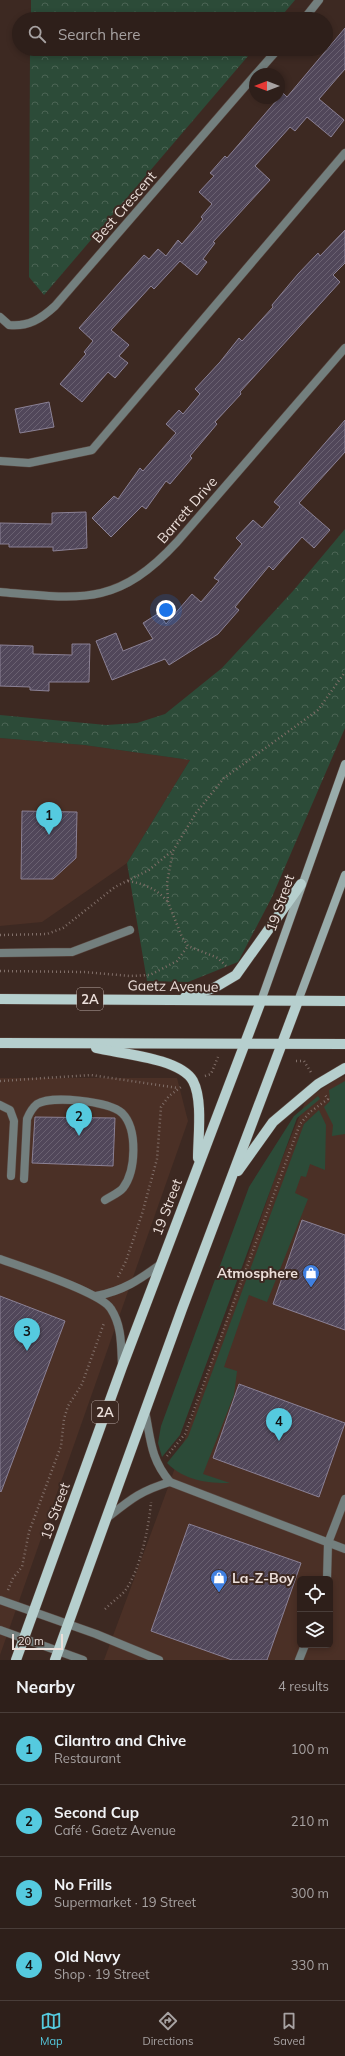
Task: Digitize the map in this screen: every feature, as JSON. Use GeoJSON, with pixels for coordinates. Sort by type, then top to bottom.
{"type":"FeatureCollection","features":[{"type":"Feature","properties":{"kind":"main road","name":"19 Street"},"geometry":{"type":"LineString","coordinates":[[16,1660],[122,1367],[261,1001],[301,884],[345,764]]}},
{"type":"Feature","properties":{"kind":"main road"},"geometry":{"type":"LineString","coordinates":[[56,1656],[228,1184],[283,1044],[345,875]]}},
{"type":"Feature","properties":{"kind":"main road"},"geometry":{"type":"LineString","coordinates":[[179,1000],[214,988],[236,975],[301,884]]}},
{"type":"Feature","properties":{"kind":"main road","name":"Gaetz Avenue"},"geometry":{"type":"LineString","coordinates":[[0,999],[345,1001]]}},
{"type":"Feature","properties":{"kind":"main road"},"geometry":{"type":"LineString","coordinates":[[0,1043],[345,1044]]}},
{"type":"Feature","properties":{"kind":"main road"},"geometry":{"type":"LineString","coordinates":[[76,1044],[164,1062],[187,1075],[193,1081],[198,1097],[198,1164]]}},
{"type":"Feature","properties":{"kind":"main road"},"geometry":{"type":"LineString","coordinates":[[228,1184],[273,1122],[318,1084],[345,1068]]}},
{"type":"Feature","properties":{"kind":"street"},"geometry":{"type":"LineString","coordinates":[[310,12],[319,0]]}},
{"type":"Feature","properties":{"kind":"street","name":"Best Crescent"},"geometry":{"type":"LineString","coordinates":[[262,68],[272,56]]}},
{"type":"Feature","properties":{"kind":"street","name":"Best Crescent"},"geometry":{"type":"LineString","coordinates":[[0,317],[8,325],[25,325],[44,316],[55,306],[249,83]]}},
{"type":"Feature","properties":{"kind":"street"},"geometry":{"type":"LineString","coordinates":[[0,461],[29,463],[92,450],[345,153]]}},
{"type":"Feature","properties":{"kind":"street","name":"Barrett Drive"},"geometry":{"type":"LineString","coordinates":[[0,592],[65,598],[86,597],[108,592],[140,576],[154,565],[177,542],[345,348]]}},
{"type":"Feature","properties":{"kind":"street"},"geometry":{"type":"LineString","coordinates":[[0,953],[72,952],[130,930]]}},
{"type":"Feature","properties":{"kind":"street"},"geometry":{"type":"LineString","coordinates":[[24,1179],[27,1119],[36,1104],[52,1100],[92,1102],[113,1107],[122,1113],[128,1123],[132,1134],[133,1156],[130,1170],[122,1189],[105,1200]]}},
{"type":"Feature","properties":{"kind":"street"},"geometry":{"type":"LineString","coordinates":[[0,1105],[10,1110],[14,1121],[11,1176]]}},
{"type":"Feature","properties":{"kind":"street"},"geometry":{"type":"LineString","coordinates":[[0,1259],[96,1296],[110,1307],[119,1323],[122,1367]]}},
{"type":"Feature","properties":{"kind":"street"},"geometry":{"type":"LineString","coordinates":[[96,1296],[115,1293],[142,1278],[161,1264]]}},
{"type":"Feature","properties":{"kind":"street"},"geometry":{"type":"LineString","coordinates":[[145,1410],[152,1453],[158,1467],[170,1482],[345,1549]]}},
{"type":"Feature","properties":{"kind":"street"},"geometry":{"type":"LineString","coordinates":[[107,1518],[139,1493],[170,1482]]}},
{"type":"Feature","properties":{"kind":"street"},"geometry":{"type":"LineString","coordinates":[[327,1576],[328,1543],[345,1499]]}},
{"type":"Feature","properties":{"kind":"street"},"geometry":{"type":"LineString","coordinates":[[0,1600],[68,1624],[159,1660]]}},
{"type":"Feature","properties":{"kind":"street"},"geometry":{"type":"LineString","coordinates":[[0,1630],[24,1639],[56,1656],[83,1660]]}},
{"type":"Feature","properties":{"kind":"street"},"geometry":{"type":"LineString","coordinates":[[299,1660],[304,1648]]}},
{"type":"Feature","properties":{"kind":"path"},"geometry":{"type":"LineString","coordinates":[[0,935],[47,934],[63,928],[115,887],[149,870],[173,851],[196,813],[224,778],[318,710],[345,672]]}},
{"type":"Feature","properties":{"kind":"path"},"geometry":{"type":"LineString","coordinates":[[173,851],[167,883],[168,902],[182,937],[188,946],[218,958],[228,968]]}},
{"type":"Feature","properties":{"kind":"path"},"geometry":{"type":"LineString","coordinates":[[128,881],[151,888],[161,894],[168,902]]}},
{"type":"Feature","properties":{"kind":"path"},"geometry":{"type":"LineString","coordinates":[[0,971],[84,972],[130,976],[150,975],[177,961],[188,946]]}},
{"type":"Feature","properties":{"kind":"path"},"geometry":{"type":"LineString","coordinates":[[209,1075],[211,1074],[218,1060],[222,1060]]}},
{"type":"Feature","properties":{"kind":"path"},"geometry":{"type":"LineString","coordinates":[[296,1061],[304,1061],[312,1074]]}},
{"type":"Feature","properties":{"kind":"path"},"geometry":{"type":"LineString","coordinates":[[0,1081],[91,1075],[179,1088]]}},
{"type":"Feature","properties":{"kind":"path"},"geometry":{"type":"LineString","coordinates":[[119,1283],[117,1277],[126,1261],[133,1241],[157,1159],[161,1107],[169,1096],[184,1085]]}},
{"type":"Feature","properties":{"kind":"path"},"geometry":{"type":"LineString","coordinates":[[164,1460],[185,1434],[300,1124],[310,1112],[328,1099],[323,1092]]}},
{"type":"Feature","properties":{"kind":"path"},"geometry":{"type":"LineString","coordinates":[[13,1578],[22,1568],[29,1532],[61,1446],[64,1419],[68,1406],[82,1384],[105,1322]]}},
{"type":"Feature","properties":{"kind":"path"},"geometry":{"type":"LineString","coordinates":[[105,1609],[124,1591],[134,1572],[145,1542],[152,1496]]}},
{"type":"Feature","properties":{"kind":"shaded area"},"geometry":{"type":"Polygon","coordinates":[[[0,738],[84,745],[190,760],[127,863],[42,922],[0,926],[0,738]]]}},
{"type":"Feature","properties":{"kind":"shaded area"},"geometry":{"type":"Polygon","coordinates":[[[345,1076],[345,1660],[104,1660],[170,1482],[277,1171],[306,1100],[335,1080],[345,1076]]]}},
{"type":"Feature","properties":{"kind":"shaded area"},"geometry":{"type":"Polygon","coordinates":[[[0,1078],[177,1078],[188,1121],[0,1655],[0,1078]]]}},
{"type":"Feature","properties":{"kind":"green space"},"geometry":{"type":"Polygon","coordinates":[[[31,0],[295,0],[285,12],[31,12],[31,0]]]}},
{"type":"Feature","properties":{"kind":"green space"},"geometry":{"type":"Polygon","coordinates":[[[30,56],[248,56],[44,295],[29,277],[30,56]]]}},
{"type":"Feature","properties":{"kind":"green space"},"geometry":{"type":"Polygon","coordinates":[[[345,529],[345,728],[272,897],[238,962],[188,982],[147,981],[127,863],[190,760],[84,745],[0,738],[0,715],[106,725],[137,723],[165,714],[222,668],[293,591],[345,529]]]}},
{"type":"Feature","properties":{"kind":"green space"},"geometry":{"type":"Polygon","coordinates":[[[345,1081],[345,1134],[332,1136],[333,1125],[324,1107],[330,1101],[329,1090],[345,1081]]]}},
{"type":"Feature","properties":{"kind":"green space"},"geometry":{"type":"Polygon","coordinates":[[[318,1096],[320,1099],[297,1118],[180,1435],[162,1457],[158,1443],[161,1426],[249,1187],[294,1116],[318,1096]]]}},
{"type":"Feature","properties":{"kind":"green space"},"geometry":{"type":"Polygon","coordinates":[[[319,1110],[326,1125],[325,1170],[310,1164],[306,1177],[301,1176],[295,1193],[308,1199],[267,1302],[249,1295],[224,1367],[237,1371],[234,1395],[203,1474],[230,1483],[197,1480],[181,1474],[167,1463],[188,1437],[304,1124],[319,1110]]]}},
{"type":"Feature","properties":{"kind":"building"},"geometry":{"type":"Polygon","coordinates":[[[345,28],[345,69],[319,99],[344,120],[331,137],[307,117],[295,131],[290,127],[255,166],[270,180],[213,242],[215,243],[203,259],[207,262],[197,275],[180,261],[154,289],[151,286],[111,330],[129,345],[119,356],[128,363],[115,378],[108,372],[82,402],[60,384],[86,354],[84,352],[93,341],[79,328],[144,255],[149,259],[158,249],[166,256],[178,240],[182,244],[203,219],[201,217],[212,204],[199,192],[214,176],[210,173],[225,156],[227,158],[274,104],[285,104],[285,95],[287,97],[321,56],[333,56],[333,42],[345,28]]]}},
{"type":"Feature","properties":{"kind":"building"},"geometry":{"type":"Polygon","coordinates":[[[345,230],[345,263],[333,275],[340,282],[240,392],[241,394],[215,422],[217,424],[190,456],[192,458],[170,484],[166,481],[146,509],[142,506],[111,537],[92,518],[114,496],[118,499],[140,468],[143,471],[176,433],[166,424],[179,410],[183,414],[200,394],[195,389],[220,362],[239,338],[242,341],[273,307],[272,305],[298,274],[318,253],[320,256],[345,230]]]}},
{"type":"Feature","properties":{"kind":"building"},"geometry":{"type":"Polygon","coordinates":[[[49,402],[54,427],[20,433],[15,409],[49,402]]]}},
{"type":"Feature","properties":{"kind":"building"},"geometry":{"type":"Polygon","coordinates":[[[345,420],[345,452],[299,503],[330,530],[314,548],[302,537],[273,570],[269,566],[235,607],[239,610],[218,634],[169,665],[165,659],[112,680],[96,641],[116,633],[123,651],[153,639],[143,623],[159,613],[166,624],[192,594],[201,602],[219,581],[214,578],[242,544],[236,538],[253,520],[262,528],[280,507],[274,502],[345,420]]]}},
{"type":"Feature","properties":{"kind":"building"},"geometry":{"type":"Polygon","coordinates":[[[86,512],[87,548],[53,551],[53,547],[9,547],[9,544],[0,544],[0,523],[52,524],[52,513],[86,512]]]}},
{"type":"Feature","properties":{"kind":"building"},"geometry":{"type":"Polygon","coordinates":[[[72,644],[90,644],[89,682],[49,682],[49,691],[30,690],[30,687],[0,686],[0,645],[33,646],[33,654],[72,655],[72,644]]]}},
{"type":"Feature","properties":{"kind":"building"},"geometry":{"type":"Polygon","coordinates":[[[22,811],[77,812],[76,858],[53,879],[21,879],[22,811]]]}},
{"type":"Feature","properties":{"kind":"building"},"geometry":{"type":"Polygon","coordinates":[[[35,1117],[115,1118],[113,1166],[32,1163],[35,1117]]]}},
{"type":"Feature","properties":{"kind":"building"},"geometry":{"type":"Polygon","coordinates":[[[302,1220],[345,1235],[345,1330],[273,1304],[302,1220]]]}},
{"type":"Feature","properties":{"kind":"building"},"geometry":{"type":"Polygon","coordinates":[[[0,1296],[65,1321],[1,1492],[0,1491],[0,1296]]]}},
{"type":"Feature","properties":{"kind":"building"},"geometry":{"type":"Polygon","coordinates":[[[239,1384],[345,1423],[319,1497],[213,1458],[239,1384]]]}},
{"type":"Feature","properties":{"kind":"building"},"geometry":{"type":"Polygon","coordinates":[[[189,1524],[301,1563],[267,1660],[232,1660],[151,1631],[189,1524]]]}},
{"type":"Feature","properties":{"kind":"place","name":"Cilantro and Chive"},"geometry":{"type":"Point","coordinates":[49,835]}},
{"type":"Feature","properties":{"kind":"place","name":"Second Cup"},"geometry":{"type":"Point","coordinates":[79,1136]}},
{"type":"Feature","properties":{"kind":"place","name":"Atmosphere"},"geometry":{"type":"Point","coordinates":[311,1288]}},
{"type":"Feature","properties":{"kind":"place","name":"No Frills"},"geometry":{"type":"Point","coordinates":[27,1351]}},
{"type":"Feature","properties":{"kind":"place","name":"Old Navy"},"geometry":{"type":"Point","coordinates":[279,1441]}},
{"type":"Feature","properties":{"kind":"place","name":"La-Z-Boy"},"geometry":{"type":"Point","coordinates":[219,1593]}}]}
